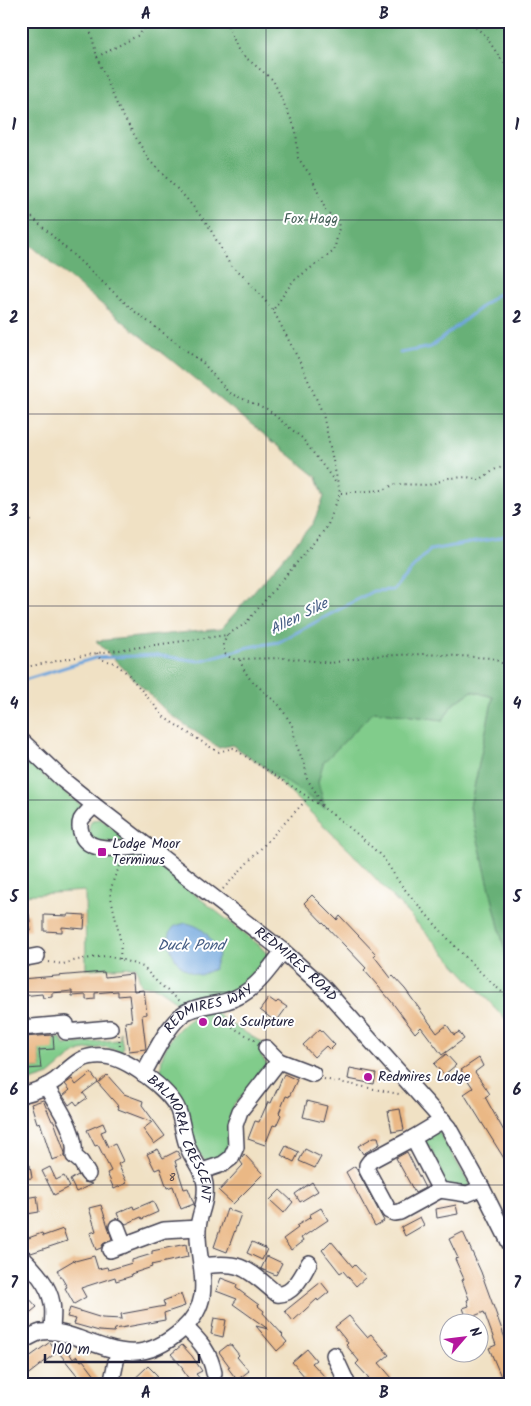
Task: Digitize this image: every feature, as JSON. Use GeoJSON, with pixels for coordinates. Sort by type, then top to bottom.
{"type":"FeatureCollection","features":[{"type":"Feature","properties":{"kind":"street","name":"REDMIRES ROAD"},"geometry":{"type":"LineString","coordinates":[[21,740],[63,780],[142,846],[283,951],[322,986],[443,1120],[482,1188],[510,1244]]}},
{"type":"Feature","properties":{"kind":"street"},"geometry":{"type":"LineString","coordinates":[[94,805],[81,821],[80,830],[83,839],[90,845],[99,848],[142,846]]}},
{"type":"Feature","properties":{"kind":"street","name":"REDMIRES WAY"},"geometry":{"type":"LineString","coordinates":[[143,1074],[171,1026],[187,1012],[242,996],[254,988],[283,951]]}},
{"type":"Feature","properties":{"kind":"street"},"geometry":{"type":"LineString","coordinates":[[21,959],[37,956]]}},
{"type":"Feature","properties":{"kind":"street"},"geometry":{"type":"LineString","coordinates":[[21,1028],[66,1024],[66,1032],[110,1028]]}},
{"type":"Feature","properties":{"kind":"street"},"geometry":{"type":"LineString","coordinates":[[266,1048],[279,1061],[313,1074]]}},
{"type":"Feature","properties":{"kind":"street"},"geometry":{"type":"LineString","coordinates":[[21,1095],[34,1092],[56,1080],[77,1060],[94,1056],[118,1059]]}},
{"type":"Feature","properties":{"kind":"street","name":"BALMORAL CRESCENT"},"geometry":{"type":"LineString","coordinates":[[21,1342],[40,1333],[52,1332],[64,1333],[118,1352],[136,1352],[150,1349],[163,1344],[185,1327],[193,1317],[202,1297],[204,1279],[198,1228],[206,1197],[202,1171],[189,1150],[179,1112],[174,1102],[160,1086],[118,1059]]}},
{"type":"Feature","properties":{"kind":"street"},"geometry":{"type":"LineString","coordinates":[[202,1171],[223,1164],[231,1158],[236,1147],[235,1125],[240,1111],[279,1061]]}},
{"type":"Feature","properties":{"kind":"street"},"geometry":{"type":"LineString","coordinates":[[46,1086],[70,1131],[74,1143],[74,1156],[81,1162],[88,1174]]}},
{"type":"Feature","properties":{"kind":"street"},"geometry":{"type":"LineString","coordinates":[[443,1120],[370,1161],[367,1165],[367,1170],[389,1211],[394,1213],[400,1212],[440,1190],[467,1194],[482,1188]]}},
{"type":"Feature","properties":{"kind":"street"},"geometry":{"type":"LineString","coordinates":[[413,1138],[440,1190]]}},
{"type":"Feature","properties":{"kind":"street"},"geometry":{"type":"LineString","coordinates":[[117,1227],[117,1247],[164,1230],[198,1228]]}},
{"type":"Feature","properties":{"kind":"street"},"geometry":{"type":"LineString","coordinates":[[22,1257],[41,1268],[52,1303],[52,1332]]}},
{"type":"Feature","properties":{"kind":"street"},"geometry":{"type":"LineString","coordinates":[[202,1266],[222,1263],[235,1264],[245,1269],[277,1294],[279,1301],[296,1283],[309,1263]]}},
{"type":"Feature","properties":{"kind":"street"},"geometry":{"type":"LineString","coordinates":[[185,1327],[204,1345],[209,1353],[214,1373]]}},
{"type":"Feature","properties":{"kind":"street"},"geometry":{"type":"LineString","coordinates":[[111,1385],[118,1352]]}},
{"type":"Feature","properties":{"kind":"street"},"geometry":{"type":"LineString","coordinates":[[334,1355],[348,1385]]}},
{"type":"Feature","properties":{"kind":"path"},"geometry":{"type":"LineString","coordinates":[[21,668],[97,653],[227,635],[244,624],[327,527],[340,493],[323,414],[301,364],[273,310],[242,274],[230,265],[208,225],[186,198],[150,160],[118,107],[97,57],[88,21]]}},
{"type":"Feature","properties":{"kind":"path"},"geometry":{"type":"LineString","coordinates":[[97,57],[139,35],[150,21]]}},
{"type":"Feature","properties":{"kind":"path"},"geometry":{"type":"LineString","coordinates":[[226,21],[239,52],[273,80],[296,130],[298,158],[311,176],[326,211],[338,220],[339,228],[334,251],[293,281],[273,310]]}},
{"type":"Feature","properties":{"kind":"path"},"geometry":{"type":"LineString","coordinates":[[468,21],[486,35],[510,70]]}},
{"type":"Feature","properties":{"kind":"path"},"geometry":{"type":"LineString","coordinates":[[21,207],[134,311],[203,363],[229,393],[267,409],[302,438],[338,485]]}},
{"type":"Feature","properties":{"kind":"path"},"geometry":{"type":"LineString","coordinates":[[340,493],[382,490],[396,484],[429,485],[449,478],[467,477],[478,480],[496,469],[510,465]]}},
{"type":"Feature","properties":{"kind":"path"},"geometry":{"type":"LineString","coordinates":[[21,518],[32,521]]}},
{"type":"Feature","properties":{"kind":"path"},"geometry":{"type":"LineString","coordinates":[[227,635],[223,645],[225,654],[232,660],[287,658],[331,663],[369,656],[425,654],[492,658],[510,667]]}},
{"type":"Feature","properties":{"kind":"path"},"geometry":{"type":"LineString","coordinates":[[97,653],[100,659],[115,663],[128,674],[165,718],[218,752],[233,748],[322,806],[355,831],[382,857],[401,884],[460,954],[510,998]]}},
{"type":"Feature","properties":{"kind":"path"},"geometry":{"type":"LineString","coordinates":[[240,659],[250,679],[280,706],[292,725],[296,744],[308,779],[322,806]]}},
{"type":"Feature","properties":{"kind":"path"},"geometry":{"type":"LineString","coordinates":[[214,898],[308,798]]}},
{"type":"Feature","properties":{"kind":"path"},"geometry":{"type":"LineString","coordinates":[[120,959],[121,943],[110,893],[114,878],[126,856],[142,846]]}},
{"type":"Feature","properties":{"kind":"path"},"geometry":{"type":"LineString","coordinates":[[37,956],[44,962],[63,964],[105,956],[144,967],[158,983],[192,1010]]}},
{"type":"Feature","properties":{"kind":"path"},"geometry":{"type":"LineString","coordinates":[[210,1004],[218,1019],[266,1048]]}},
{"type":"Feature","properties":{"kind":"path"},"geometry":{"type":"LineString","coordinates":[[110,1028],[116,1030],[119,1034],[120,1049],[118,1059]]}},
{"type":"Feature","properties":{"kind":"path"},"geometry":{"type":"LineString","coordinates":[[313,1074],[324,1080],[399,1094],[412,1086]]}},
{"type":"Feature","properties":{"kind":"green space","name":"Fox Hagg"},"geometry":{"type":"Polygon","coordinates":[[[21,21],[510,21],[510,972],[470,807],[493,697],[472,691],[452,705],[443,720],[374,711],[323,763],[318,782],[325,808],[232,745],[219,748],[168,713],[96,641],[221,629],[313,523],[324,497],[317,477],[79,286],[21,237],[21,21]]]}},
{"type":"Feature","properties":{"kind":"green space"},"geometry":{"type":"Polygon","coordinates":[[[472,691],[493,697],[470,807],[510,972],[510,1024],[352,853],[260,763],[325,808],[318,782],[323,763],[374,711],[443,720],[452,705],[472,691]]]}},
{"type":"Feature","properties":{"kind":"green space"},"geometry":{"type":"Polygon","coordinates":[[[21,752],[44,776],[82,806],[72,826],[77,843],[89,853],[146,856],[259,945],[268,955],[258,972],[236,991],[210,996],[181,1005],[155,987],[141,985],[136,967],[86,969],[85,891],[21,895],[21,752]]]}},
{"type":"Feature","properties":{"kind":"green space"},"geometry":{"type":"Polygon","coordinates":[[[101,819],[127,839],[126,842],[99,842],[92,839],[89,829],[91,822],[92,820],[101,819]]]}},
{"type":"Feature","properties":{"kind":"green space"},"geometry":{"type":"Polygon","coordinates":[[[211,1008],[224,1020],[266,1045],[261,1055],[267,1065],[253,1086],[234,1104],[228,1126],[230,1142],[228,1152],[220,1160],[206,1162],[197,1151],[190,1134],[183,1106],[174,1089],[161,1078],[161,1068],[165,1049],[175,1034],[188,1021],[211,1008]]]}},
{"type":"Feature","properties":{"kind":"green space"},"geometry":{"type":"Polygon","coordinates":[[[21,1030],[27,1069],[41,1068],[39,1050],[53,1039],[61,1038],[64,1045],[118,1040],[120,1032],[123,1047],[122,1052],[105,1047],[80,1051],[49,1075],[21,1084],[21,1030]]]}},
{"type":"Feature","properties":{"kind":"green space"},"geometry":{"type":"Polygon","coordinates":[[[437,1128],[471,1187],[443,1186],[438,1176],[442,1172],[430,1147],[423,1150],[421,1137],[437,1128]]]}},
{"type":"Feature","properties":{"kind":"water","name":"Duck Pond"},"geometry":{"type":"Polygon","coordinates":[[[186,923],[199,928],[207,934],[219,955],[214,969],[200,975],[187,970],[177,961],[169,943],[174,927],[186,923]]]}},
{"type":"Feature","properties":{"kind":"building"},"geometry":{"type":"Polygon","coordinates":[[[312,895],[337,920],[340,916],[376,954],[374,956],[391,978],[393,976],[405,989],[437,1033],[447,1025],[454,1035],[459,1032],[464,1039],[442,1055],[421,1027],[415,1033],[364,970],[366,968],[304,903],[312,895]]]}},
{"type":"Feature","properties":{"kind":"building"},"geometry":{"type":"Polygon","coordinates":[[[29,914],[31,930],[21,932],[21,915],[29,914]]]}},
{"type":"Feature","properties":{"kind":"building"},"geometry":{"type":"Polygon","coordinates":[[[68,914],[85,915],[84,929],[62,927],[62,932],[44,931],[44,915],[68,916],[68,914]]]}},
{"type":"Feature","properties":{"kind":"building"},"geometry":{"type":"Polygon","coordinates":[[[104,972],[105,977],[132,974],[134,991],[144,990],[147,1014],[142,1015],[146,1049],[129,1051],[125,1022],[132,1021],[129,995],[118,996],[118,991],[95,993],[95,999],[86,1000],[86,995],[72,996],[72,991],[52,993],[52,997],[43,998],[42,994],[21,996],[21,979],[104,972]]]}},
{"type":"Feature","properties":{"kind":"building"},"geometry":{"type":"Polygon","coordinates":[[[269,998],[287,1007],[276,1022],[260,1010],[269,998]]]}},
{"type":"Feature","properties":{"kind":"building"},"geometry":{"type":"Polygon","coordinates":[[[320,1029],[335,1045],[330,1050],[326,1046],[314,1057],[303,1045],[320,1029]]]}},
{"type":"Feature","properties":{"kind":"building"},"geometry":{"type":"Polygon","coordinates":[[[53,1035],[54,1049],[39,1050],[41,1068],[26,1069],[23,1037],[53,1035]]]}},
{"type":"Feature","properties":{"kind":"building"},"geometry":{"type":"Polygon","coordinates":[[[446,1054],[456,1065],[444,1075],[434,1064],[446,1054]]]}},
{"type":"Feature","properties":{"kind":"building"},"geometry":{"type":"Polygon","coordinates":[[[479,1058],[483,1066],[475,1072],[490,1094],[485,1097],[510,1142],[510,1168],[464,1094],[473,1088],[461,1070],[479,1058]]]}},
{"type":"Feature","properties":{"kind":"building"},"geometry":{"type":"Polygon","coordinates":[[[350,1068],[376,1073],[374,1084],[348,1079],[350,1068]]]}},
{"type":"Feature","properties":{"kind":"building"},"geometry":{"type":"Polygon","coordinates":[[[91,1073],[98,1082],[83,1093],[87,1098],[77,1105],[74,1101],[69,1105],[63,1096],[70,1090],[65,1084],[72,1079],[76,1085],[91,1073]]]}},
{"type":"Feature","properties":{"kind":"building"},"geometry":{"type":"Polygon","coordinates":[[[284,1074],[297,1080],[289,1097],[286,1096],[276,1126],[273,1125],[265,1145],[248,1139],[255,1121],[259,1122],[268,1102],[271,1103],[284,1074]]]}},
{"type":"Feature","properties":{"kind":"building"},"geometry":{"type":"Polygon","coordinates":[[[107,1075],[124,1094],[143,1101],[142,1105],[165,1136],[154,1144],[143,1129],[152,1122],[118,1109],[119,1107],[98,1083],[107,1075]]]}},
{"type":"Feature","properties":{"kind":"building"},"geometry":{"type":"Polygon","coordinates":[[[43,1100],[52,1121],[54,1121],[65,1153],[65,1156],[52,1160],[40,1122],[37,1123],[31,1104],[43,1100]]]}},
{"type":"Feature","properties":{"kind":"building"},"geometry":{"type":"Polygon","coordinates":[[[307,1101],[327,1106],[323,1122],[303,1117],[307,1101]]]}},
{"type":"Feature","properties":{"kind":"building"},"geometry":{"type":"Polygon","coordinates":[[[400,1109],[404,1130],[392,1132],[388,1111],[400,1109]]]}},
{"type":"Feature","properties":{"kind":"building"},"geometry":{"type":"Polygon","coordinates":[[[103,1123],[106,1130],[101,1132],[108,1147],[115,1144],[123,1161],[118,1164],[127,1183],[114,1189],[107,1173],[111,1171],[98,1145],[95,1146],[87,1130],[103,1123]]]}},
{"type":"Feature","properties":{"kind":"building"},"geometry":{"type":"Polygon","coordinates":[[[374,1137],[378,1137],[380,1144],[363,1154],[358,1146],[374,1137]]]}},
{"type":"Feature","properties":{"kind":"building"},"geometry":{"type":"Polygon","coordinates":[[[286,1146],[299,1152],[294,1162],[281,1155],[286,1146]]]}},
{"type":"Feature","properties":{"kind":"building"},"geometry":{"type":"Polygon","coordinates":[[[158,1149],[163,1158],[177,1151],[181,1158],[175,1161],[184,1189],[188,1188],[194,1204],[181,1209],[173,1186],[167,1188],[160,1168],[155,1170],[147,1154],[158,1149]]]}},
{"type":"Feature","properties":{"kind":"building"},"geometry":{"type":"Polygon","coordinates":[[[305,1149],[321,1157],[315,1168],[299,1161],[305,1149]]]}},
{"type":"Feature","properties":{"kind":"building"},"geometry":{"type":"Polygon","coordinates":[[[407,1152],[425,1188],[415,1193],[396,1158],[407,1152]]]}},
{"type":"Feature","properties":{"kind":"building"},"geometry":{"type":"Polygon","coordinates":[[[244,1154],[263,1174],[233,1204],[219,1191],[243,1165],[240,1161],[244,1154]]]}},
{"type":"Feature","properties":{"kind":"building"},"geometry":{"type":"Polygon","coordinates":[[[30,1165],[32,1178],[21,1179],[21,1166],[30,1165]]]}},
{"type":"Feature","properties":{"kind":"building"},"geometry":{"type":"Polygon","coordinates":[[[355,1166],[384,1221],[375,1226],[346,1172],[355,1166]]]}},
{"type":"Feature","properties":{"kind":"building"},"geometry":{"type":"Polygon","coordinates":[[[50,1167],[56,1180],[64,1176],[70,1187],[54,1195],[42,1171],[50,1167]]]}},
{"type":"Feature","properties":{"kind":"building"},"geometry":{"type":"Polygon","coordinates":[[[78,1175],[84,1182],[92,1184],[76,1192],[70,1180],[78,1175]]]}},
{"type":"Feature","properties":{"kind":"building"},"geometry":{"type":"Polygon","coordinates":[[[312,1182],[318,1191],[300,1202],[295,1194],[312,1182]]]}},
{"type":"Feature","properties":{"kind":"building"},"geometry":{"type":"Polygon","coordinates":[[[280,1190],[293,1202],[284,1213],[270,1200],[280,1190]]]}},
{"type":"Feature","properties":{"kind":"building"},"geometry":{"type":"Polygon","coordinates":[[[37,1196],[39,1212],[27,1214],[25,1198],[37,1196]]]}},
{"type":"Feature","properties":{"kind":"building"},"geometry":{"type":"Polygon","coordinates":[[[153,1201],[158,1212],[126,1224],[119,1218],[117,1213],[133,1206],[134,1209],[153,1201]]]}},
{"type":"Feature","properties":{"kind":"building"},"geometry":{"type":"Polygon","coordinates":[[[101,1205],[112,1239],[96,1250],[90,1233],[96,1231],[89,1208],[101,1205]]]}},
{"type":"Feature","properties":{"kind":"building"},"geometry":{"type":"Polygon","coordinates":[[[456,1205],[458,1214],[437,1218],[436,1209],[456,1205]]]}},
{"type":"Feature","properties":{"kind":"building"},"geometry":{"type":"Polygon","coordinates":[[[321,1208],[328,1220],[301,1238],[303,1241],[291,1250],[283,1239],[298,1228],[296,1226],[311,1217],[309,1215],[321,1208]]]}},
{"type":"Feature","properties":{"kind":"building"},"geometry":{"type":"Polygon","coordinates":[[[227,1209],[241,1214],[227,1252],[214,1247],[227,1209]]]}},
{"type":"Feature","properties":{"kind":"building"},"geometry":{"type":"Polygon","coordinates":[[[420,1217],[424,1225],[405,1236],[401,1227],[420,1217]]]}},
{"type":"Feature","properties":{"kind":"building"},"geometry":{"type":"Polygon","coordinates":[[[63,1229],[67,1241],[31,1253],[23,1240],[42,1233],[43,1236],[63,1229]]]}},
{"type":"Feature","properties":{"kind":"building"},"geometry":{"type":"Polygon","coordinates":[[[463,1232],[481,1272],[506,1341],[508,1340],[510,1345],[510,1376],[502,1379],[489,1348],[496,1345],[488,1323],[488,1314],[484,1312],[465,1314],[463,1308],[469,1306],[467,1300],[469,1299],[462,1280],[464,1279],[455,1259],[458,1258],[449,1239],[463,1232]]]}},
{"type":"Feature","properties":{"kind":"building"},"geometry":{"type":"Polygon","coordinates":[[[331,1241],[353,1267],[355,1265],[366,1277],[356,1286],[343,1271],[340,1273],[322,1250],[331,1241]]]}},
{"type":"Feature","properties":{"kind":"building"},"geometry":{"type":"Polygon","coordinates":[[[252,1242],[267,1249],[262,1260],[247,1253],[252,1242]]]}},
{"type":"Feature","properties":{"kind":"building"},"geometry":{"type":"Polygon","coordinates":[[[186,1244],[188,1257],[151,1265],[152,1267],[116,1281],[115,1277],[81,1288],[86,1297],[74,1304],[57,1270],[74,1260],[94,1256],[98,1269],[107,1267],[108,1270],[132,1263],[132,1260],[152,1254],[152,1251],[186,1244]]]}},
{"type":"Feature","properties":{"kind":"building"},"geometry":{"type":"Polygon","coordinates":[[[267,1256],[282,1263],[276,1275],[261,1269],[267,1256]]]}},
{"type":"Feature","properties":{"kind":"building"},"geometry":{"type":"Polygon","coordinates":[[[221,1278],[237,1284],[236,1288],[259,1305],[264,1311],[263,1313],[283,1335],[287,1342],[277,1351],[256,1326],[268,1329],[233,1304],[237,1299],[216,1291],[221,1278]]]}},
{"type":"Feature","properties":{"kind":"building"},"geometry":{"type":"Polygon","coordinates":[[[321,1282],[329,1292],[318,1301],[317,1299],[293,1321],[285,1311],[321,1282]]]}},
{"type":"Feature","properties":{"kind":"building"},"geometry":{"type":"Polygon","coordinates":[[[181,1294],[185,1306],[164,1313],[165,1320],[115,1329],[114,1332],[99,1331],[74,1324],[76,1319],[67,1317],[70,1308],[102,1318],[122,1319],[121,1314],[165,1306],[163,1301],[181,1294]]]}},
{"type":"Feature","properties":{"kind":"building"},"geometry":{"type":"Polygon","coordinates":[[[28,1297],[37,1307],[21,1320],[21,1302],[28,1297]]]}},
{"type":"Feature","properties":{"kind":"building"},"geometry":{"type":"Polygon","coordinates":[[[349,1316],[367,1337],[371,1334],[389,1355],[379,1363],[392,1378],[384,1385],[361,1385],[369,1378],[356,1364],[359,1361],[335,1327],[349,1316]]]}},
{"type":"Feature","properties":{"kind":"building"},"geometry":{"type":"Polygon","coordinates":[[[214,1318],[226,1320],[223,1337],[211,1334],[214,1318]]]}},
{"type":"Feature","properties":{"kind":"building"},"geometry":{"type":"Polygon","coordinates":[[[50,1342],[57,1352],[21,1380],[21,1363],[50,1342]]]}},
{"type":"Feature","properties":{"kind":"building"},"geometry":{"type":"Polygon","coordinates":[[[182,1345],[202,1371],[196,1374],[205,1385],[193,1385],[183,1368],[171,1354],[182,1345]]]}},
{"type":"Feature","properties":{"kind":"building"},"geometry":{"type":"Polygon","coordinates":[[[228,1345],[231,1345],[239,1355],[237,1357],[249,1371],[237,1380],[219,1352],[228,1345]]]}},
{"type":"Feature","properties":{"kind":"building"},"geometry":{"type":"Polygon","coordinates":[[[67,1349],[73,1359],[77,1356],[81,1361],[83,1360],[102,1385],[75,1385],[81,1380],[60,1354],[67,1349]]]}},
{"type":"Feature","properties":{"kind":"building"},"geometry":{"type":"Polygon","coordinates":[[[307,1349],[316,1360],[312,1363],[326,1378],[318,1385],[296,1385],[305,1377],[292,1362],[307,1349]]]}},
{"type":"Feature","properties":{"kind":"building"},"geometry":{"type":"Polygon","coordinates":[[[148,1366],[158,1376],[148,1385],[128,1385],[148,1366]]]}},
{"type":"Feature","properties":{"kind":"waterway"},"geometry":{"type":"LineString","coordinates":[[400,353],[431,347],[496,295],[510,292]]}},
{"type":"Feature","properties":{"kind":"waterway","name":"Allen Sike"},"geometry":{"type":"LineString","coordinates":[[21,681],[95,658],[155,655],[199,661],[249,647],[279,642],[373,591],[392,590],[430,550],[499,538],[510,533]]}},
{"type":"Feature","properties":{"kind":"place","name":"Lodge Moor Terminus"},"geometry":{"type":"Point","coordinates":[102,852]}},
{"type":"Feature","properties":{"kind":"place","name":"Oak Sculpture"},"geometry":{"type":"Point","coordinates":[203,1022]}},
{"type":"Feature","properties":{"kind":"place","name":"Redmires Lodge"},"geometry":{"type":"Point","coordinates":[368,1077]}}]}
